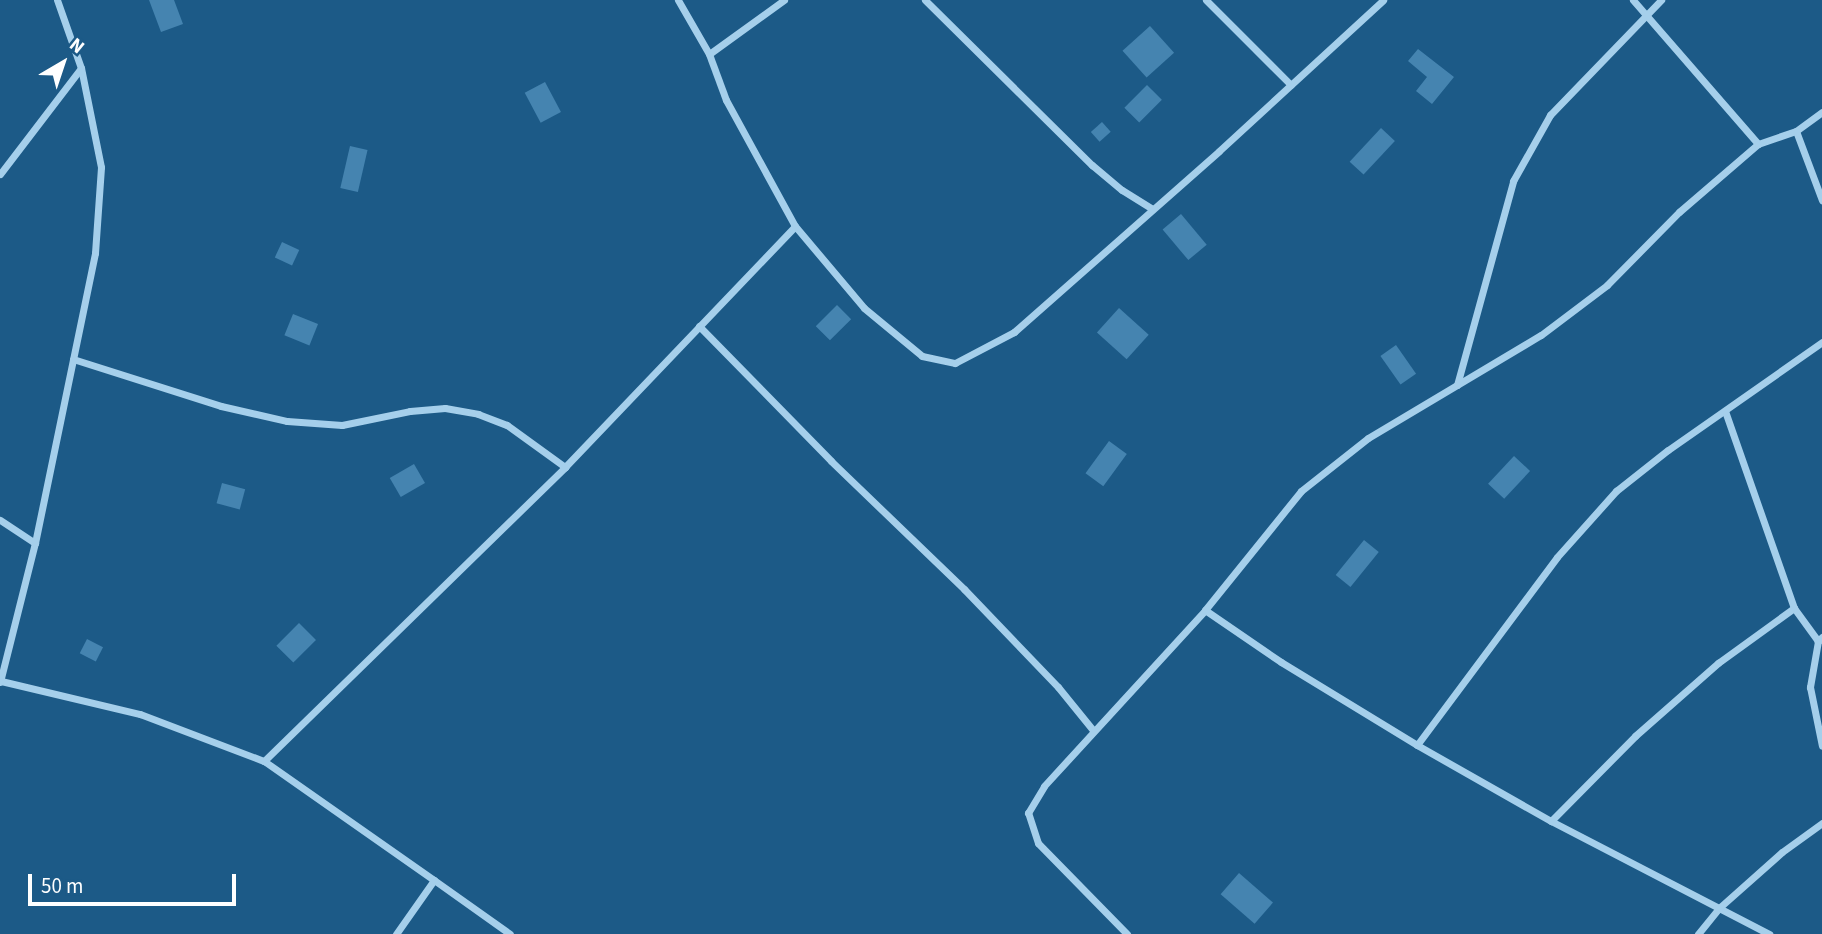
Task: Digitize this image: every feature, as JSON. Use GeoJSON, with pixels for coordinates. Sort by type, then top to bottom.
{"type":"FeatureCollection","features":[{"type":"Feature","properties":{"kind":"street"},"geometry":{"type":"LineString","coordinates":[[57,0],[81,68],[101,167],[95,254],[35,543],[0,682],[140,714],[264,761],[510,934]]}},
{"type":"Feature","properties":{"kind":"street"},"geometry":{"type":"LineString","coordinates":[[678,0],[709,54],[726,100],[794,226],[863,308],[922,356],[955,363],[1014,332],[1292,85],[1383,0]]}},
{"type":"Feature","properties":{"kind":"street"},"geometry":{"type":"LineString","coordinates":[[709,54],[784,0]]}},
{"type":"Feature","properties":{"kind":"street"},"geometry":{"type":"LineString","coordinates":[[925,0],[1092,165],[1122,190],[1153,209]]}},
{"type":"Feature","properties":{"kind":"street"},"geometry":{"type":"LineString","coordinates":[[1206,0],[1292,85]]}},
{"type":"Feature","properties":{"kind":"street"},"geometry":{"type":"LineString","coordinates":[[1633,0],[1758,144]]}},
{"type":"Feature","properties":{"kind":"street"},"geometry":{"type":"LineString","coordinates":[[1457,385],[1513,181],[1550,115],[1661,0]]}},
{"type":"Feature","properties":{"kind":"street"},"geometry":{"type":"LineString","coordinates":[[0,174],[81,68]]}},
{"type":"Feature","properties":{"kind":"street"},"geometry":{"type":"LineString","coordinates":[[1127,934],[1038,843],[1028,813],[1044,786],[1205,610],[1301,491],[1368,438],[1541,335],[1607,285],[1679,212],[1758,144],[1796,131],[1822,111]]}},
{"type":"Feature","properties":{"kind":"street"},"geometry":{"type":"LineString","coordinates":[[1796,131],[1822,200]]}},
{"type":"Feature","properties":{"kind":"street"},"geometry":{"type":"LineString","coordinates":[[264,761],[565,467],[794,226]]}},
{"type":"Feature","properties":{"kind":"street"},"geometry":{"type":"LineString","coordinates":[[699,326],[831,461],[964,589],[1058,687],[1093,730]]}},
{"type":"Feature","properties":{"kind":"street"},"geometry":{"type":"LineString","coordinates":[[1418,745],[1557,556],[1616,491],[1822,342]]}},
{"type":"Feature","properties":{"kind":"street"},"geometry":{"type":"LineString","coordinates":[[74,359],[220,406],[286,421],[342,425],[410,411],[445,408],[478,414],[507,425],[565,467]]}},
{"type":"Feature","properties":{"kind":"street"},"geometry":{"type":"LineString","coordinates":[[1725,411],[1760,518],[1794,608],[1820,639],[1810,687],[1822,746]]}},
{"type":"Feature","properties":{"kind":"street"},"geometry":{"type":"LineString","coordinates":[[0,520],[35,543]]}},
{"type":"Feature","properties":{"kind":"street"},"geometry":{"type":"LineString","coordinates":[[1551,821],[1635,736],[1707,672],[1794,608]]}},
{"type":"Feature","properties":{"kind":"street"},"geometry":{"type":"LineString","coordinates":[[1205,610],[1280,662],[1418,745],[1551,821],[1769,934]]}},
{"type":"Feature","properties":{"kind":"street"},"geometry":{"type":"LineString","coordinates":[[1698,934],[1719,908],[1782,852],[1822,823]]}},
{"type":"Feature","properties":{"kind":"street"},"geometry":{"type":"LineString","coordinates":[[396,934],[434,880]]}},
{"type":"Feature","properties":{"kind":"building"},"geometry":{"type":"Polygon","coordinates":[[[149,0],[174,0],[183,24],[161,32],[149,0]]]}},
{"type":"Feature","properties":{"kind":"building"},"geometry":{"type":"Polygon","coordinates":[[[1150,26],[1174,53],[1147,78],[1123,51],[1150,26]]]}},
{"type":"Feature","properties":{"kind":"building"},"geometry":{"type":"Polygon","coordinates":[[[1418,49],[1454,77],[1432,104],[1416,91],[1427,77],[1408,61],[1418,49]]]}},
{"type":"Feature","properties":{"kind":"building"},"geometry":{"type":"Polygon","coordinates":[[[545,82],[561,112],[541,123],[525,93],[545,82]]]}},
{"type":"Feature","properties":{"kind":"building"},"geometry":{"type":"Polygon","coordinates":[[[1147,85],[1162,100],[1139,122],[1124,108],[1147,85]]]}},
{"type":"Feature","properties":{"kind":"building"},"geometry":{"type":"Polygon","coordinates":[[[1102,122],[1111,132],[1100,142],[1091,132],[1102,122]]]}},
{"type":"Feature","properties":{"kind":"building"},"geometry":{"type":"Polygon","coordinates":[[[1381,128],[1395,141],[1364,175],[1350,162],[1381,128]]]}},
{"type":"Feature","properties":{"kind":"building"},"geometry":{"type":"Polygon","coordinates":[[[350,146],[368,150],[358,192],[340,188],[350,146]]]}},
{"type":"Feature","properties":{"kind":"building"},"geometry":{"type":"Polygon","coordinates":[[[1181,214],[1207,245],[1188,260],[1163,229],[1181,214]]]}},
{"type":"Feature","properties":{"kind":"building"},"geometry":{"type":"Polygon","coordinates":[[[282,242],[299,250],[292,265],[275,257],[282,242]]]}},
{"type":"Feature","properties":{"kind":"building"},"geometry":{"type":"Polygon","coordinates":[[[837,305],[851,319],[830,340],[816,326],[837,305]]]}},
{"type":"Feature","properties":{"kind":"building"},"geometry":{"type":"Polygon","coordinates":[[[1119,308],[1149,335],[1127,359],[1097,333],[1119,308]]]}},
{"type":"Feature","properties":{"kind":"building"},"geometry":{"type":"Polygon","coordinates":[[[293,314],[318,324],[309,345],[284,335],[293,314]]]}},
{"type":"Feature","properties":{"kind":"building"},"geometry":{"type":"Polygon","coordinates":[[[1396,345],[1416,374],[1401,385],[1380,356],[1396,345]]]}},
{"type":"Feature","properties":{"kind":"building"},"geometry":{"type":"Polygon","coordinates":[[[1109,441],[1127,454],[1103,486],[1085,473],[1109,441]]]}},
{"type":"Feature","properties":{"kind":"building"},"geometry":{"type":"Polygon","coordinates":[[[1514,456],[1530,471],[1504,499],[1488,484],[1514,456]]]}},
{"type":"Feature","properties":{"kind":"building"},"geometry":{"type":"Polygon","coordinates":[[[414,464],[425,483],[401,497],[390,478],[414,464]]]}},
{"type":"Feature","properties":{"kind":"building"},"geometry":{"type":"Polygon","coordinates":[[[222,483],[245,489],[240,509],[217,503],[222,483]]]}},
{"type":"Feature","properties":{"kind":"building"},"geometry":{"type":"Polygon","coordinates":[[[1364,540],[1379,552],[1350,587],[1336,575],[1364,540]]]}},
{"type":"Feature","properties":{"kind":"building"},"geometry":{"type":"Polygon","coordinates":[[[299,623],[316,640],[293,663],[276,646],[299,623]]]}},
{"type":"Feature","properties":{"kind":"building"},"geometry":{"type":"Polygon","coordinates":[[[87,639],[103,647],[96,661],[80,653],[87,639]]]}},
{"type":"Feature","properties":{"kind":"building"},"geometry":{"type":"Polygon","coordinates":[[[1239,873],[1273,903],[1255,924],[1221,894],[1239,873]]]}}]}
